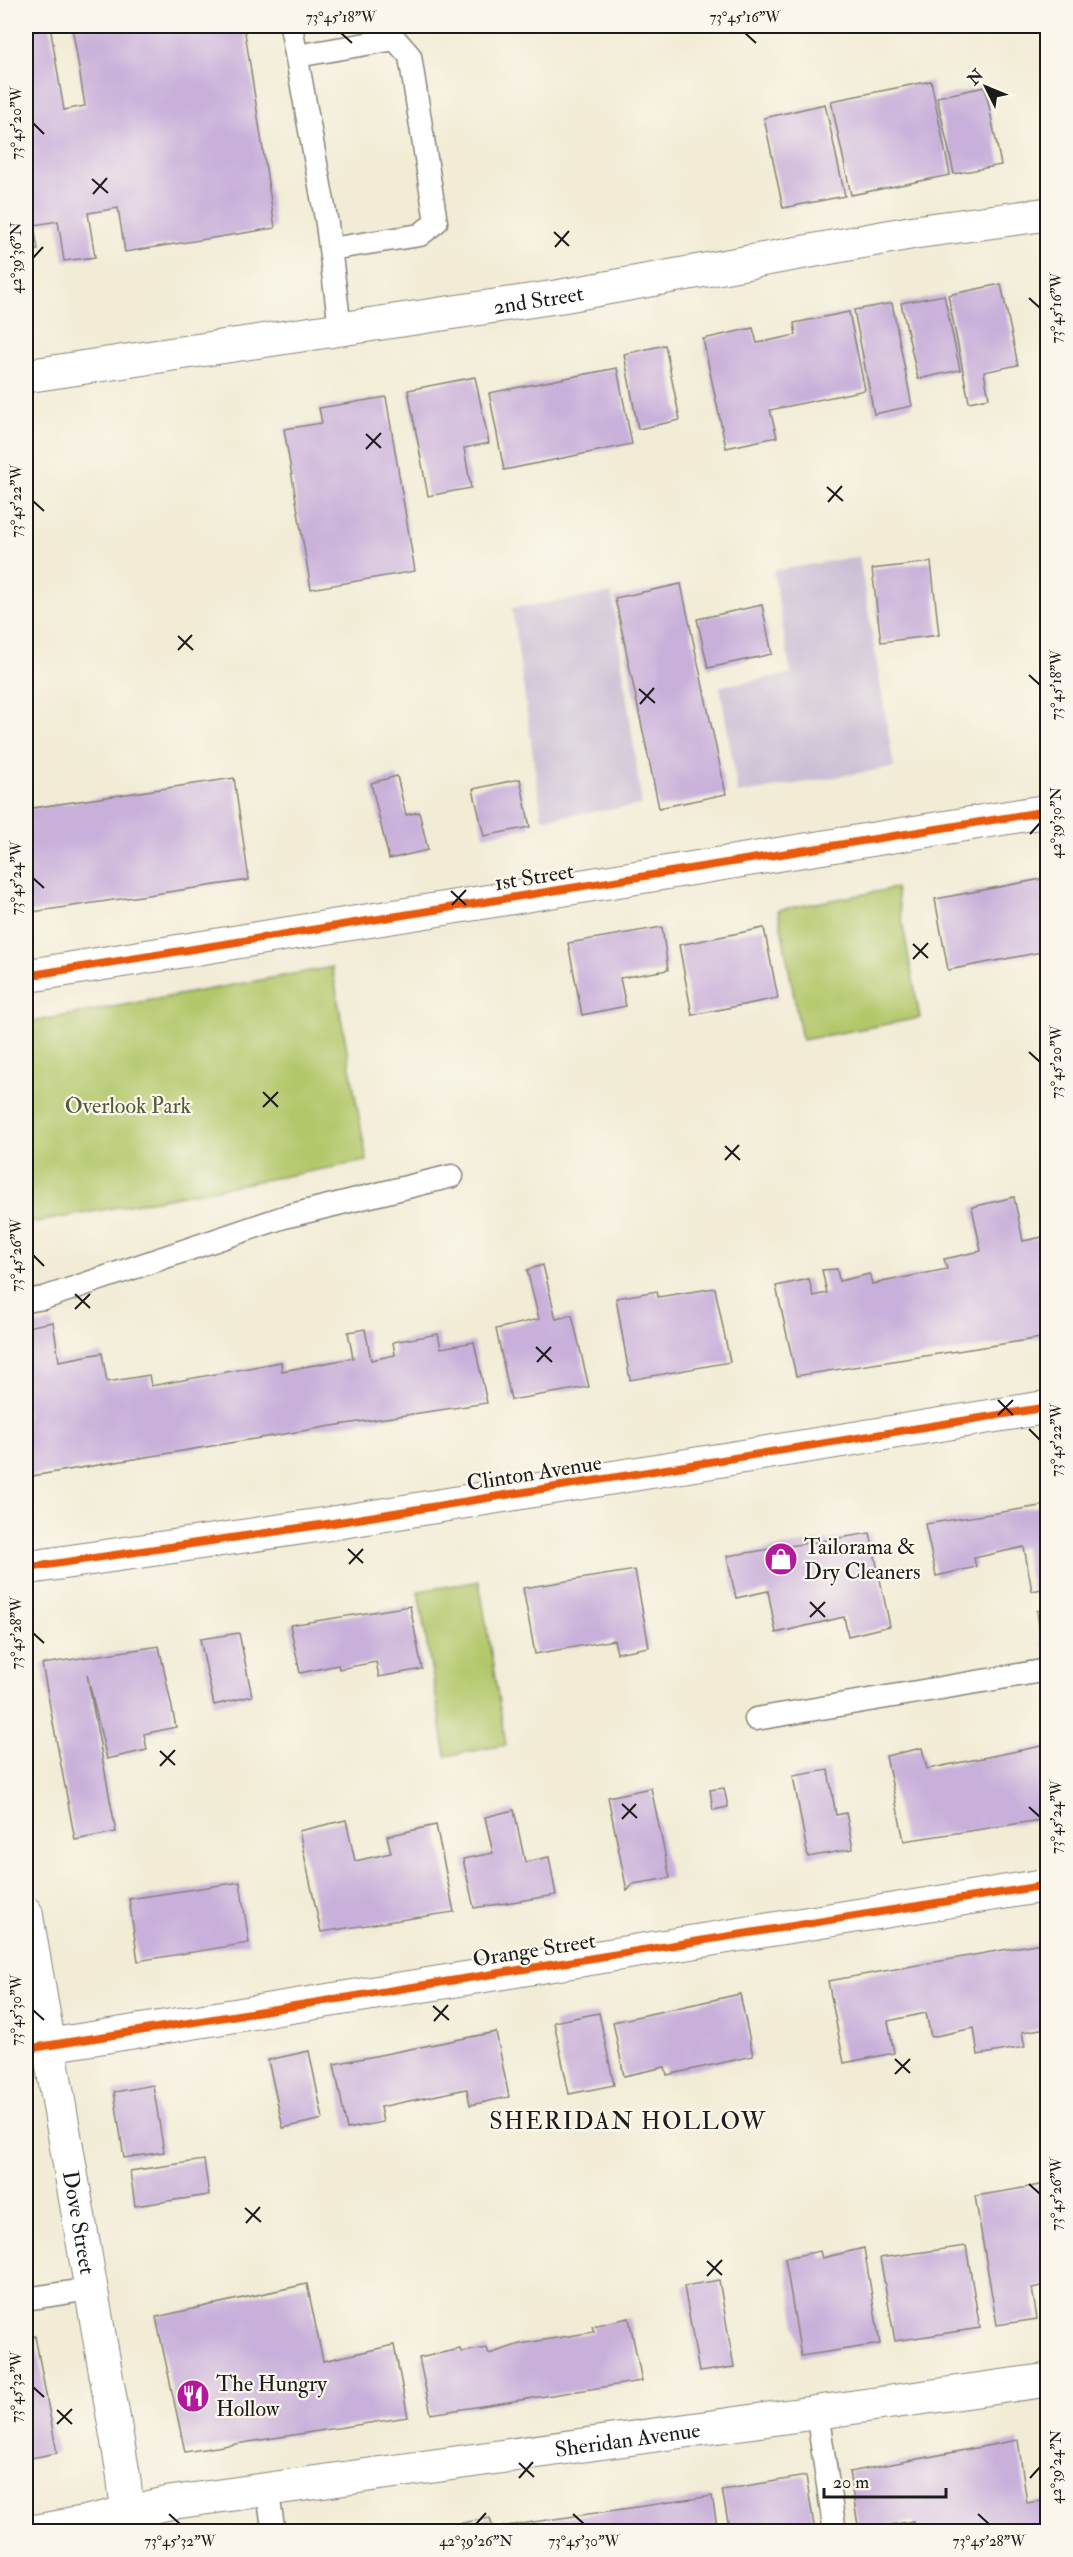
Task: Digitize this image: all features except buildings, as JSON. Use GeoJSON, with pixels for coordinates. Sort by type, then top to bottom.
{"type":"FeatureCollection","features":[{"type":"Feature","properties":{"kind":"street","name":"2nd Street"},"geometry":{"type":"LineString","coordinates":[[26,376],[562,296],[915,232],[1047,214]]}},
{"type":"Feature","properties":{"kind":"street","name":"1st Street"},"geometry":{"type":"LineString","coordinates":[[26,976],[1047,811]]}},
{"type":"Feature","properties":{"kind":"street","name":"Clinton Avenue"},"geometry":{"type":"LineString","coordinates":[[26,1568],[327,1524],[1047,1407]]}},
{"type":"Feature","properties":{"kind":"street","name":"Orange Street"},"geometry":{"type":"LineString","coordinates":[[36,2047],[1047,1885]]}},
{"type":"Feature","properties":{"kind":"street","name":"Dove Street"},"geometry":{"type":"LineString","coordinates":[[26,1913],[36,2047],[90,2289],[123,2473],[128,2522]]}},
{"type":"Feature","properties":{"kind":"street","name":"Sheridan Avenue"},"geometry":{"type":"LineString","coordinates":[[32,2532],[128,2522],[169,2503],[1047,2380]]}},
{"type":"Feature","properties":{"kind":"lane"},"geometry":{"type":"LineString","coordinates":[[291,26],[330,249],[340,328]]}},
{"type":"Feature","properties":{"kind":"lane"},"geometry":{"type":"LineString","coordinates":[[297,56],[395,39],[410,56],[435,222],[420,235],[330,249]]}},
{"type":"Feature","properties":{"kind":"lane"},"geometry":{"type":"LineString","coordinates":[[26,1301],[45,1298],[284,1216],[453,1176]]}},
{"type":"Feature","properties":{"kind":"lane"},"geometry":{"type":"LineString","coordinates":[[756,1719],[1047,1670]]}},
{"type":"Feature","properties":{"kind":"lane"},"geometry":{"type":"LineString","coordinates":[[26,2299],[90,2289]]}},
{"type":"Feature","properties":{"kind":"lane"},"geometry":{"type":"LineString","coordinates":[[817,2412],[835,2532]]}},
{"type":"Feature","properties":{"kind":"lane"},"geometry":{"type":"LineString","coordinates":[[267,2489],[274,2532]]}},
{"type":"Feature","properties":{"kind":"shaded area"},"geometry":{"type":"Polygon","coordinates":[[[859,556],[894,767],[738,794],[720,686],[791,674],[773,571],[859,556]]]}},
{"type":"Feature","properties":{"kind":"shaded area"},"geometry":{"type":"Polygon","coordinates":[[[612,593],[642,805],[542,819],[512,608],[612,593]]]}},
{"type":"Feature","properties":{"kind":"green space"},"geometry":{"type":"Polygon","coordinates":[[[896,888],[920,1018],[802,1040],[778,910],[896,888]]]}},
{"type":"Feature","properties":{"kind":"green space","name":"Overlook Park"},"geometry":{"type":"Polygon","coordinates":[[[332,967],[367,1161],[26,1224],[26,1023],[332,967]]]}},
{"type":"Feature","properties":{"kind":"green space"},"geometry":{"type":"Polygon","coordinates":[[[479,1581],[506,1745],[446,1756],[418,1591],[479,1581]]]}},
{"type":"Feature","properties":{"kind":"cycle path"},"geometry":{"type":"LineString","coordinates":[[26,976],[1048,811]]}},
{"type":"Feature","properties":{"kind":"cycle path"},"geometry":{"type":"LineString","coordinates":[[26,1568],[327,1524],[1048,1407]]}},
{"type":"Feature","properties":{"kind":"cycle path"},"geometry":{"type":"LineString","coordinates":[[26,2049],[1048,1885]]}},
{"type":"Feature","properties":{"kind":"place","name":"Tailorama & Dry Cleaners"},"geometry":{"type":"Point","coordinates":[781,1559]}},
{"type":"Feature","properties":{"kind":"place","name":"The Hungry Hollow"},"geometry":{"type":"Point","coordinates":[193,2396]}},
{"type":"Feature","properties":{"kind":"district","name":"SHERIDAN HOLLOW"},"geometry":{"type":"Point","coordinates":[628,2121]}}]}
